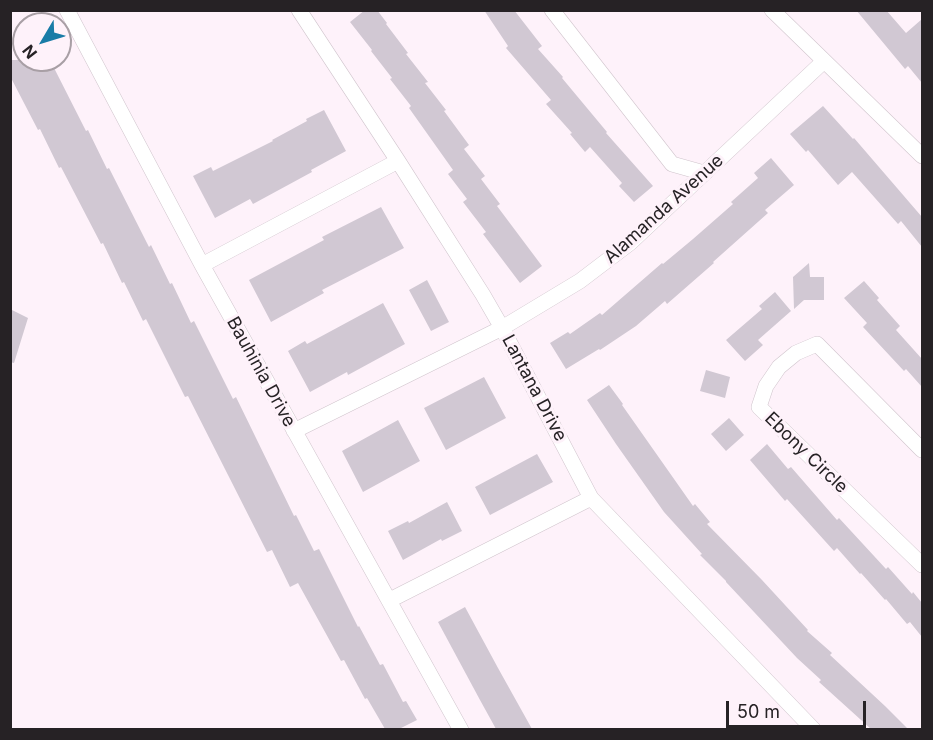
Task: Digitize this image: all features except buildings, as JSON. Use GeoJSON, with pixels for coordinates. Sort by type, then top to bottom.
{"type":"FeatureCollection","features":[{"type":"Feature","properties":{"kind":"street","name":"Bauhinia Drive"},"geometry":{"type":"LineString","coordinates":[[67,10],[202,265],[461,729]]}},
{"type":"Feature","properties":{"kind":"street","name":"Lantana Drive"},"geometry":{"type":"LineString","coordinates":[[299,10],[398,161],[502,328],[591,498],[814,729]]}},
{"type":"Feature","properties":{"kind":"street"},"geometry":{"type":"LineString","coordinates":[[552,10],[672,164],[704,173]]}},
{"type":"Feature","properties":{"kind":"street"},"geometry":{"type":"LineString","coordinates":[[772,10],[922,156]]}},
{"type":"Feature","properties":{"kind":"street","name":"Alamanda Avenue"},"geometry":{"type":"LineString","coordinates":[[294,431],[502,328],[580,281],[630,243],[824,61]]}},
{"type":"Feature","properties":{"kind":"street"},"geometry":{"type":"LineString","coordinates":[[202,265],[398,161]]}},
{"type":"Feature","properties":{"kind":"street","name":"Ebony Circle"},"geometry":{"type":"LineString","coordinates":[[922,450],[817,344],[796,353],[779,367],[766,386],[759,407],[922,565]]}},
{"type":"Feature","properties":{"kind":"street"},"geometry":{"type":"LineString","coordinates":[[390,600],[591,498]]}}]}
